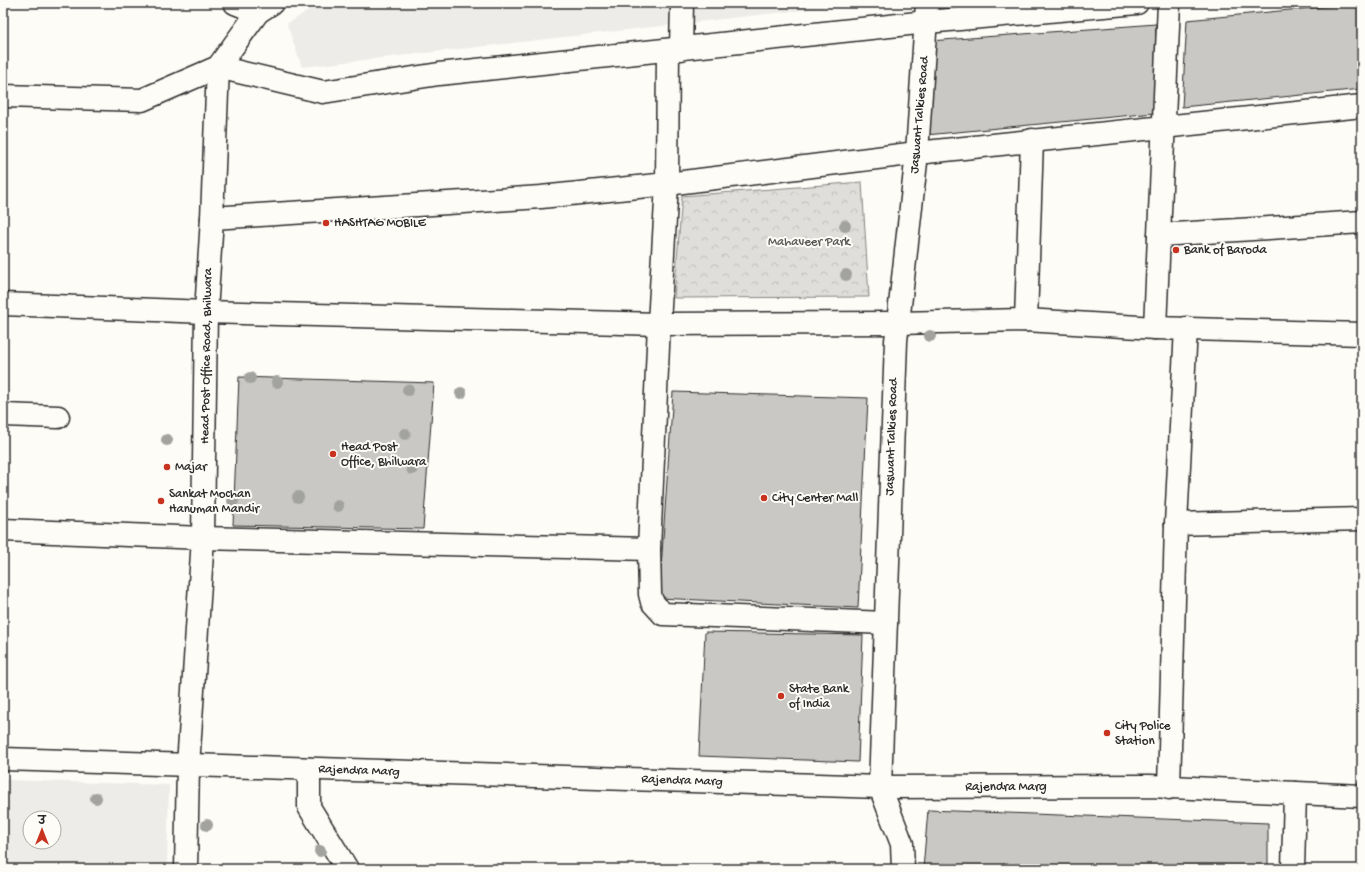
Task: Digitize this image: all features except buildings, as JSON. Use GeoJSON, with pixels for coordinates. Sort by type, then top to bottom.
{"type":"FeatureCollection","features":[{"type":"Feature","properties":{"kind":"street"},"geometry":{"type":"LineString","coordinates":[[235,3],[265,7]]}},
{"type":"Feature","properties":{"kind":"street"},"geometry":{"type":"LineString","coordinates":[[682,3],[674,50],[659,324],[649,549],[650,594],[652,602],[663,614],[886,623]]}},
{"type":"Feature","properties":{"kind":"street"},"geometry":{"type":"LineString","coordinates":[[218,67],[323,92],[439,74],[674,50],[927,13],[1137,3]]}},
{"type":"Feature","properties":{"kind":"street"},"geometry":{"type":"LineString","coordinates":[[1155,328],[1169,3]]}},
{"type":"Feature","properties":{"kind":"street"},"geometry":{"type":"LineString","coordinates":[[3,96],[142,100],[218,67],[265,7]]}},
{"type":"Feature","properties":{"kind":"street","name":"Jaswant Talkies Road"},"geometry":{"type":"LineString","coordinates":[[902,869],[902,844],[880,787],[896,341],[918,153],[927,13]]}},
{"type":"Feature","properties":{"kind":"street","name":"Head Post Office Road, Bhilwara"},"geometry":{"type":"LineString","coordinates":[[186,869],[188,766],[203,538],[206,312],[212,218],[218,67]]}},
{"type":"Feature","properties":{"kind":"street"},"geometry":{"type":"LineString","coordinates":[[212,218],[541,197],[667,184],[1032,140],[1362,106]]}},
{"type":"Feature","properties":{"kind":"street"},"geometry":{"type":"LineString","coordinates":[[1026,320],[1032,140]]}},
{"type":"Feature","properties":{"kind":"street"},"geometry":{"type":"LineString","coordinates":[[1159,235],[1362,222]]}},
{"type":"Feature","properties":{"kind":"street"},"geometry":{"type":"LineString","coordinates":[[3,304],[206,312],[659,324],[898,323],[1026,320],[1155,328],[1362,334]]}},
{"type":"Feature","properties":{"kind":"street"},"geometry":{"type":"LineString","coordinates":[[1169,788],[1176,524],[1186,328]]}},
{"type":"Feature","properties":{"kind":"street"},"geometry":{"type":"LineString","coordinates":[[3,415],[58,417]]}},
{"type":"Feature","properties":{"kind":"street"},"geometry":{"type":"LineString","coordinates":[[1176,524],[1362,519]]}},
{"type":"Feature","properties":{"kind":"street"},"geometry":{"type":"LineString","coordinates":[[3,530],[203,538],[649,549]]}},
{"type":"Feature","properties":{"kind":"street","name":"Rajendra Marg"},"geometry":{"type":"LineString","coordinates":[[3,759],[880,787],[1150,786],[1362,796]]}},
{"type":"Feature","properties":{"kind":"street"},"geometry":{"type":"LineString","coordinates":[[309,769],[309,807],[347,869]]}},
{"type":"Feature","properties":{"kind":"street"},"geometry":{"type":"LineString","coordinates":[[1293,869],[1295,793]]}},
{"type":"Feature","properties":{"kind":"shaded area"},"geometry":{"type":"Polygon","coordinates":[[[320,3],[864,3],[302,67],[287,24],[320,3]]]}},
{"type":"Feature","properties":{"kind":"shaded area"},"geometry":{"type":"Polygon","coordinates":[[[3,780],[169,785],[167,869],[3,869],[3,780]]]}},
{"type":"Feature","properties":{"kind":"green space","name":"Mahaveer Park"},"geometry":{"type":"Polygon","coordinates":[[[862,182],[869,297],[674,298],[682,196],[862,182]]]}},
{"type":"Feature","properties":{"kind":"place","name":"HASHTAG MOBILE"},"geometry":{"type":"Point","coordinates":[326,223]}},
{"type":"Feature","properties":{"kind":"place","name":"Bank of Baroda"},"geometry":{"type":"Point","coordinates":[1176,250]}},
{"type":"Feature","properties":{"kind":"place","name":"Head Post Office, Bhilwara"},"geometry":{"type":"Point","coordinates":[333,454]}},
{"type":"Feature","properties":{"kind":"place","name":"Majar"},"geometry":{"type":"Point","coordinates":[167,467]}},
{"type":"Feature","properties":{"kind":"place","name":"City Center Mall"},"geometry":{"type":"Point","coordinates":[764,498]}},
{"type":"Feature","properties":{"kind":"place","name":"Sankat Mochan Hanuman Mandir"},"geometry":{"type":"Point","coordinates":[161,501]}},
{"type":"Feature","properties":{"kind":"place","name":"State Bank of India"},"geometry":{"type":"Point","coordinates":[781,696]}},
{"type":"Feature","properties":{"kind":"place","name":"City Police Station"},"geometry":{"type":"Point","coordinates":[1107,733]}}]}
